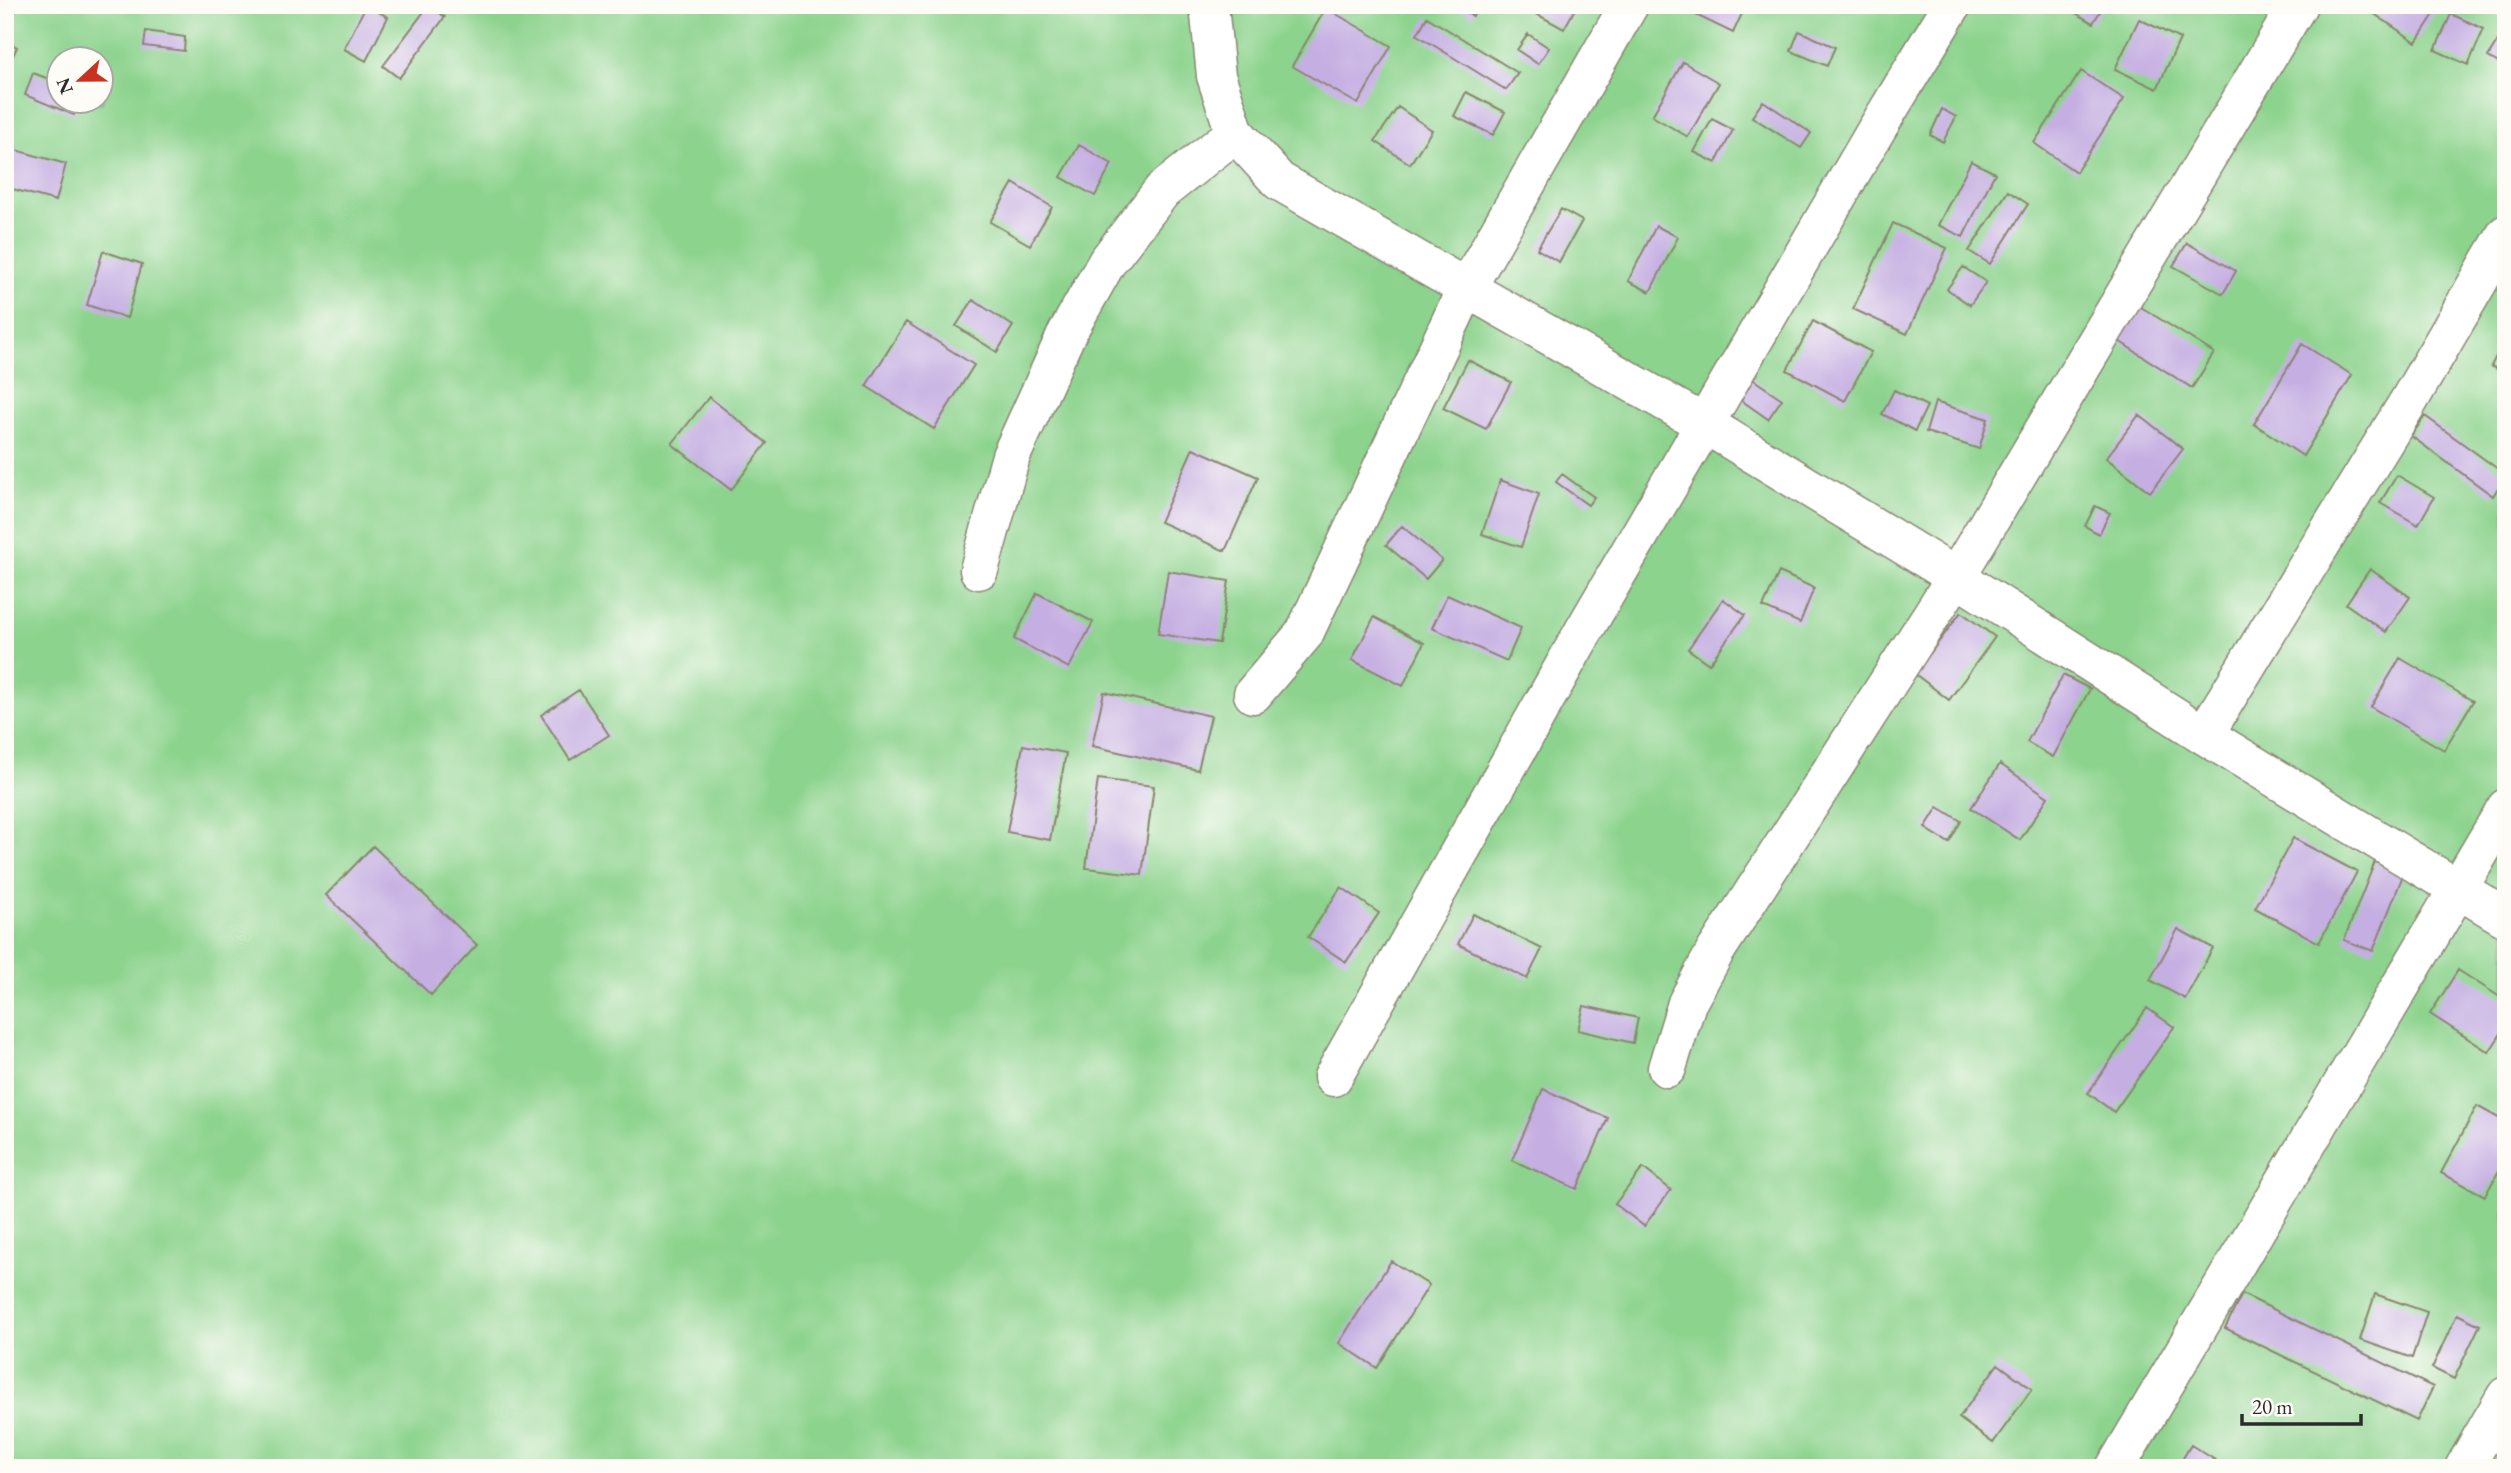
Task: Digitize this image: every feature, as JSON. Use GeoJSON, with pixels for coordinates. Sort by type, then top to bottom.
{"type":"FeatureCollection","features":[{"type":"Feature","properties":{"kind":"street"},"geometry":{"type":"LineString","coordinates":[[1209,5],[1216,76],[1235,133],[1279,181],[1703,424],[1956,577],[2204,735],[2506,918]]}},
{"type":"Feature","properties":{"kind":"street"},"geometry":{"type":"LineString","coordinates":[[1253,694],[1304,634],[1466,289],[1629,5]]}},
{"type":"Feature","properties":{"kind":"street"},"geometry":{"type":"LineString","coordinates":[[1332,1077],[1703,424],[1952,5]]}},
{"type":"Feature","properties":{"kind":"street"},"geometry":{"type":"LineString","coordinates":[[1667,1068],[1687,1003],[1715,952],[1956,577],[2298,5]]}},
{"type":"Feature","properties":{"kind":"street"},"geometry":{"type":"LineString","coordinates":[[979,570],[1011,456],[1067,332],[1107,262],[1162,191],[1235,133]]}},
{"type":"Feature","properties":{"kind":"street"},"geometry":{"type":"LineString","coordinates":[[2204,735],[2407,404],[2506,234]]}},
{"type":"Feature","properties":{"kind":"street"},"geometry":{"type":"LineString","coordinates":[[2115,1468],[2506,808]]}},
{"type":"Feature","properties":{"kind":"street"},"geometry":{"type":"LineString","coordinates":[[2463,1468],[2506,1396]]}},
{"type":"Feature","properties":{"kind":"green space"},"geometry":{"type":"Polygon","coordinates":[[[5,5],[2506,5],[2506,1468],[5,1468],[5,5]]]}},
{"type":"Feature","properties":{"kind":"building"},"geometry":{"type":"Polygon","coordinates":[[[366,5],[388,17],[366,61],[344,49],[366,5]]]}},
{"type":"Feature","properties":{"kind":"building"},"geometry":{"type":"Polygon","coordinates":[[[429,5],[445,17],[399,78],[383,66],[429,5]]]}},
{"type":"Feature","properties":{"kind":"building"},"geometry":{"type":"Polygon","coordinates":[[[1452,5],[1478,5],[1473,16],[1452,5]]]}},
{"type":"Feature","properties":{"kind":"building"},"geometry":{"type":"Polygon","coordinates":[[[1520,5],[1573,5],[1576,7],[1564,29],[1520,5]]]}},
{"type":"Feature","properties":{"kind":"building"},"geometry":{"type":"Polygon","coordinates":[[[1675,5],[1746,5],[1733,33],[1675,5]]]}},
{"type":"Feature","properties":{"kind":"building"},"geometry":{"type":"Polygon","coordinates":[[[2076,5],[2104,5],[2093,23],[2072,11],[2076,5]]]}},
{"type":"Feature","properties":{"kind":"building"},"geometry":{"type":"Polygon","coordinates":[[[2361,5],[2440,5],[2416,42],[2361,5]]]}},
{"type":"Feature","properties":{"kind":"building"},"geometry":{"type":"Polygon","coordinates":[[[1326,8],[1391,46],[1358,104],[1292,66],[1326,8]]]}},
{"type":"Feature","properties":{"kind":"building"},"geometry":{"type":"Polygon","coordinates":[[[2451,14],[2484,29],[2468,65],[2435,50],[2451,14]]]}},
{"type":"Feature","properties":{"kind":"building"},"geometry":{"type":"Polygon","coordinates":[[[1427,17],[1518,73],[1506,90],[1417,35],[1427,17]]]}},
{"type":"Feature","properties":{"kind":"building"},"geometry":{"type":"Polygon","coordinates":[[[2139,19],[2180,39],[2157,89],[2115,69],[2139,19]]]}},
{"type":"Feature","properties":{"kind":"building"},"geometry":{"type":"Polygon","coordinates":[[[146,31],[185,37],[184,51],[144,46],[146,31]]]}},
{"type":"Feature","properties":{"kind":"building"},"geometry":{"type":"Polygon","coordinates":[[[1799,31],[1835,47],[1827,66],[1791,51],[1799,31]]]}},
{"type":"Feature","properties":{"kind":"building"},"geometry":{"type":"Polygon","coordinates":[[[1528,34],[1549,48],[1538,64],[1517,50],[1528,34]]]}},
{"type":"Feature","properties":{"kind":"building"},"geometry":{"type":"Polygon","coordinates":[[[2500,37],[2506,40],[2506,67],[2488,57],[2500,37]]]}},
{"type":"Feature","properties":{"kind":"building"},"geometry":{"type":"Polygon","coordinates":[[[5,41],[17,47],[12,58],[5,55],[5,41]]]}},
{"type":"Feature","properties":{"kind":"building"},"geometry":{"type":"Polygon","coordinates":[[[1683,62],[1719,83],[1688,137],[1652,116],[1683,62]]]}},
{"type":"Feature","properties":{"kind":"building"},"geometry":{"type":"Polygon","coordinates":[[[2081,71],[2124,99],[2076,172],[2034,143],[2081,71]]]}},
{"type":"Feature","properties":{"kind":"building"},"geometry":{"type":"Polygon","coordinates":[[[33,73],[46,78],[46,104],[25,95],[33,73]]]}},
{"type":"Feature","properties":{"kind":"building"},"geometry":{"type":"Polygon","coordinates":[[[1466,92],[1505,112],[1493,135],[1454,116],[1466,92]]]}},
{"type":"Feature","properties":{"kind":"building"},"geometry":{"type":"Polygon","coordinates":[[[1763,101],[1811,133],[1801,148],[1752,117],[1763,101]]]}},
{"type":"Feature","properties":{"kind":"building"},"geometry":{"type":"Polygon","coordinates":[[[1398,107],[1432,130],[1410,164],[1375,141],[1398,107]]]}},
{"type":"Feature","properties":{"kind":"building"},"geometry":{"type":"Polygon","coordinates":[[[1942,109],[1956,117],[1943,142],[1930,135],[1942,109]]]}},
{"type":"Feature","properties":{"kind":"building"},"geometry":{"type":"Polygon","coordinates":[[[1712,119],[1733,130],[1716,163],[1694,152],[1712,119]]]}},
{"type":"Feature","properties":{"kind":"building"},"geometry":{"type":"Polygon","coordinates":[[[1079,145],[1112,164],[1095,196],[1061,177],[1079,145]]]}},
{"type":"Feature","properties":{"kind":"building"},"geometry":{"type":"Polygon","coordinates":[[[5,147],[66,164],[56,201],[5,187],[5,147]]]}},
{"type":"Feature","properties":{"kind":"building"},"geometry":{"type":"Polygon","coordinates":[[[1971,161],[1995,173],[1963,237],[1938,225],[1971,161]]]}},
{"type":"Feature","properties":{"kind":"building"},"geometry":{"type":"Polygon","coordinates":[[[1013,183],[1052,207],[1030,245],[990,222],[1013,183]]]}},
{"type":"Feature","properties":{"kind":"building"},"geometry":{"type":"Polygon","coordinates":[[[2008,191],[2028,204],[1990,264],[1969,251],[2008,191]]]}},
{"type":"Feature","properties":{"kind":"building"},"geometry":{"type":"Polygon","coordinates":[[[1561,209],[1582,221],[1559,262],[1537,249],[1561,209]]]}},
{"type":"Feature","properties":{"kind":"building"},"geometry":{"type":"Polygon","coordinates":[[[1893,223],[1947,248],[1907,334],[1853,309],[1893,223]]]}},
{"type":"Feature","properties":{"kind":"building"},"geometry":{"type":"Polygon","coordinates":[[[1656,226],[1678,237],[1650,292],[1628,281],[1656,226]]]}},
{"type":"Feature","properties":{"kind":"building"},"geometry":{"type":"Polygon","coordinates":[[[2187,243],[2236,271],[2223,294],[2173,266],[2187,243]]]}},
{"type":"Feature","properties":{"kind":"building"},"geometry":{"type":"Polygon","coordinates":[[[103,251],[142,264],[127,318],[87,305],[103,251]]]}},
{"type":"Feature","properties":{"kind":"building"},"geometry":{"type":"Polygon","coordinates":[[[1963,267],[1986,282],[1970,305],[1947,289],[1963,267]]]}},
{"type":"Feature","properties":{"kind":"building"},"geometry":{"type":"Polygon","coordinates":[[[973,300],[1013,326],[997,352],[956,326],[973,300]]]}},
{"type":"Feature","properties":{"kind":"building"},"geometry":{"type":"Polygon","coordinates":[[[2133,302],[2214,353],[2192,388],[2111,336],[2133,302]]]}},
{"type":"Feature","properties":{"kind":"building"},"geometry":{"type":"Polygon","coordinates":[[[1813,321],[1871,352],[1845,401],[1787,370],[1813,321]]]}},
{"type":"Feature","properties":{"kind":"building"},"geometry":{"type":"Polygon","coordinates":[[[906,322],[974,365],[934,429],[866,386],[906,322]]]}},
{"type":"Feature","properties":{"kind":"building"},"geometry":{"type":"Polygon","coordinates":[[[2506,337],[2506,374],[2491,366],[2506,337]]]}},
{"type":"Feature","properties":{"kind":"building"},"geometry":{"type":"Polygon","coordinates":[[[2302,344],[2352,375],[2303,456],[2254,424],[2302,344]]]}},
{"type":"Feature","properties":{"kind":"building"},"geometry":{"type":"Polygon","coordinates":[[[1468,360],[1511,382],[1486,429],[1443,408],[1468,360]]]}},
{"type":"Feature","properties":{"kind":"building"},"geometry":{"type":"Polygon","coordinates":[[[1751,378],[1782,399],[1768,419],[1738,398],[1751,378]]]}},
{"type":"Feature","properties":{"kind":"building"},"geometry":{"type":"Polygon","coordinates":[[[1894,390],[1927,406],[1915,431],[1882,414],[1894,390]]]}},
{"type":"Feature","properties":{"kind":"building"},"geometry":{"type":"Polygon","coordinates":[[[709,397],[767,443],[731,490],[672,444],[709,397]]]}},
{"type":"Feature","properties":{"kind":"building"},"geometry":{"type":"Polygon","coordinates":[[[1935,402],[1988,419],[1979,449],[1926,432],[1935,402]]]}},
{"type":"Feature","properties":{"kind":"building"},"geometry":{"type":"Polygon","coordinates":[[[2139,415],[2183,449],[2150,492],[2106,458],[2139,415]]]}},
{"type":"Feature","properties":{"kind":"building"},"geometry":{"type":"Polygon","coordinates":[[[2425,416],[2506,475],[2493,496],[2411,436],[2425,416]]]}},
{"type":"Feature","properties":{"kind":"building"},"geometry":{"type":"Polygon","coordinates":[[[1193,448],[1258,477],[1225,551],[1160,522],[1193,448]]]}},
{"type":"Feature","properties":{"kind":"building"},"geometry":{"type":"Polygon","coordinates":[[[1562,474],[1594,497],[1588,505],[1556,482],[1562,474]]]}},
{"type":"Feature","properties":{"kind":"building"},"geometry":{"type":"Polygon","coordinates":[[[2397,475],[2434,497],[2418,525],[2380,503],[2397,475]]]}},
{"type":"Feature","properties":{"kind":"building"},"geometry":{"type":"Polygon","coordinates":[[[1500,480],[1539,494],[1521,547],[1482,534],[1500,480]]]}},
{"type":"Feature","properties":{"kind":"building"},"geometry":{"type":"Polygon","coordinates":[[[2095,506],[2110,513],[2099,534],[2085,526],[2095,506]]]}},
{"type":"Feature","properties":{"kind":"building"},"geometry":{"type":"Polygon","coordinates":[[[1402,526],[1442,560],[1426,579],[1386,545],[1402,526]]]}},
{"type":"Feature","properties":{"kind":"building"},"geometry":{"type":"Polygon","coordinates":[[[2370,569],[2410,597],[2386,632],[2346,604],[2370,569]]]}},
{"type":"Feature","properties":{"kind":"building"},"geometry":{"type":"Polygon","coordinates":[[[1168,571],[1229,581],[1219,643],[1158,634],[1168,571]]]}},
{"type":"Feature","properties":{"kind":"building"},"geometry":{"type":"Polygon","coordinates":[[[1779,572],[1814,588],[1800,623],[1763,607],[1779,572]]]}},
{"type":"Feature","properties":{"kind":"building"},"geometry":{"type":"Polygon","coordinates":[[[1037,593],[1093,622],[1069,668],[1014,639],[1037,593]]]}},
{"type":"Feature","properties":{"kind":"building"},"geometry":{"type":"Polygon","coordinates":[[[1447,595],[1521,628],[1507,661],[1432,628],[1447,595]]]}},
{"type":"Feature","properties":{"kind":"building"},"geometry":{"type":"Polygon","coordinates":[[[1723,599],[1745,615],[1709,664],[1688,649],[1723,599]]]}},
{"type":"Feature","properties":{"kind":"building"},"geometry":{"type":"Polygon","coordinates":[[[1961,612],[1995,637],[1949,700],[1915,674],[1961,612]]]}},
{"type":"Feature","properties":{"kind":"building"},"geometry":{"type":"Polygon","coordinates":[[[1374,617],[1424,643],[1403,686],[1352,660],[1374,617]]]}},
{"type":"Feature","properties":{"kind":"building"},"geometry":{"type":"Polygon","coordinates":[[[2400,658],[2473,701],[2444,750],[2371,707],[2400,658]]]}},
{"type":"Feature","properties":{"kind":"building"},"geometry":{"type":"Polygon","coordinates":[[[2063,675],[2090,689],[2053,757],[2027,742],[2063,675]]]}},
{"type":"Feature","properties":{"kind":"building"},"geometry":{"type":"Polygon","coordinates":[[[579,690],[609,735],[570,760],[541,715],[579,690]]]}},
{"type":"Feature","properties":{"kind":"building"},"geometry":{"type":"Polygon","coordinates":[[[1104,692],[1211,716],[1198,770],[1092,746],[1104,692]]]}},
{"type":"Feature","properties":{"kind":"building"},"geometry":{"type":"Polygon","coordinates":[[[1023,745],[1066,753],[1050,840],[1007,832],[1023,745]]]}},
{"type":"Feature","properties":{"kind":"building"},"geometry":{"type":"Polygon","coordinates":[[[2000,764],[2048,797],[2020,840],[1971,808],[2000,764]]]}},
{"type":"Feature","properties":{"kind":"building"},"geometry":{"type":"Polygon","coordinates":[[[1098,779],[1154,786],[1142,875],[1086,868],[1098,779]]]}},
{"type":"Feature","properties":{"kind":"building"},"geometry":{"type":"Polygon","coordinates":[[[1938,807],[1961,821],[1949,843],[1925,828],[1938,807]]]}},
{"type":"Feature","properties":{"kind":"building"},"geometry":{"type":"Polygon","coordinates":[[[2293,838],[2357,872],[2319,943],[2255,908],[2293,838]]]}},
{"type":"Feature","properties":{"kind":"building"},"geometry":{"type":"Polygon","coordinates":[[[373,846],[477,945],[431,995],[326,895],[373,846]]]}},
{"type":"Feature","properties":{"kind":"building"},"geometry":{"type":"Polygon","coordinates":[[[2376,859],[2405,870],[2373,951],[2344,940],[2376,859]]]}},
{"type":"Feature","properties":{"kind":"building"},"geometry":{"type":"Polygon","coordinates":[[[1341,887],[1379,913],[1346,962],[1308,937],[1341,887]]]}},
{"type":"Feature","properties":{"kind":"building"},"geometry":{"type":"Polygon","coordinates":[[[1473,914],[1542,949],[1527,979],[1458,944],[1473,914]]]}},
{"type":"Feature","properties":{"kind":"building"},"geometry":{"type":"Polygon","coordinates":[[[2178,929],[2213,948],[2185,999],[2150,980],[2178,929]]]}},
{"type":"Feature","properties":{"kind":"building"},"geometry":{"type":"Polygon","coordinates":[[[2458,970],[2506,1001],[2506,1026],[2489,1052],[2430,1014],[2458,970]]]}},
{"type":"Feature","properties":{"kind":"building"},"geometry":{"type":"Polygon","coordinates":[[[1584,1006],[1638,1018],[1633,1043],[1578,1030],[1584,1006]]]}},
{"type":"Feature","properties":{"kind":"building"},"geometry":{"type":"Polygon","coordinates":[[[2147,1008],[2174,1027],[2114,1112],[2088,1093],[2147,1008]]]}},
{"type":"Feature","properties":{"kind":"building"},"geometry":{"type":"Polygon","coordinates":[[[1543,1089],[1608,1118],[1577,1189],[1512,1160],[1543,1089]]]}},
{"type":"Feature","properties":{"kind":"building"},"geometry":{"type":"Polygon","coordinates":[[[2477,1106],[2506,1122],[2506,1158],[2485,1196],[2441,1173],[2477,1106]]]}},
{"type":"Feature","properties":{"kind":"building"},"geometry":{"type":"Polygon","coordinates":[[[1643,1168],[1671,1190],[1644,1226],[1615,1204],[1643,1168]]]}},
{"type":"Feature","properties":{"kind":"building"},"geometry":{"type":"Polygon","coordinates":[[[1391,1261],[1429,1285],[1377,1368],[1339,1343],[1391,1261]]]}},
{"type":"Feature","properties":{"kind":"building"},"geometry":{"type":"Polygon","coordinates":[[[2242,1294],[2433,1387],[2417,1421],[2225,1328],[2242,1294]]]}},
{"type":"Feature","properties":{"kind":"building"},"geometry":{"type":"Polygon","coordinates":[[[2375,1294],[2427,1312],[2412,1358],[2360,1340],[2375,1294]]]}},
{"type":"Feature","properties":{"kind":"building"},"geometry":{"type":"Polygon","coordinates":[[[2457,1314],[2480,1325],[2454,1379],[2432,1368],[2457,1314]]]}},
{"type":"Feature","properties":{"kind":"building"},"geometry":{"type":"Polygon","coordinates":[[[1998,1364],[2032,1389],[1993,1443],[1959,1418],[1998,1364]]]}},
{"type":"Feature","properties":{"kind":"building"},"geometry":{"type":"Polygon","coordinates":[[[2191,1445],[2228,1468],[2177,1468],[2191,1445]]]}}]}
